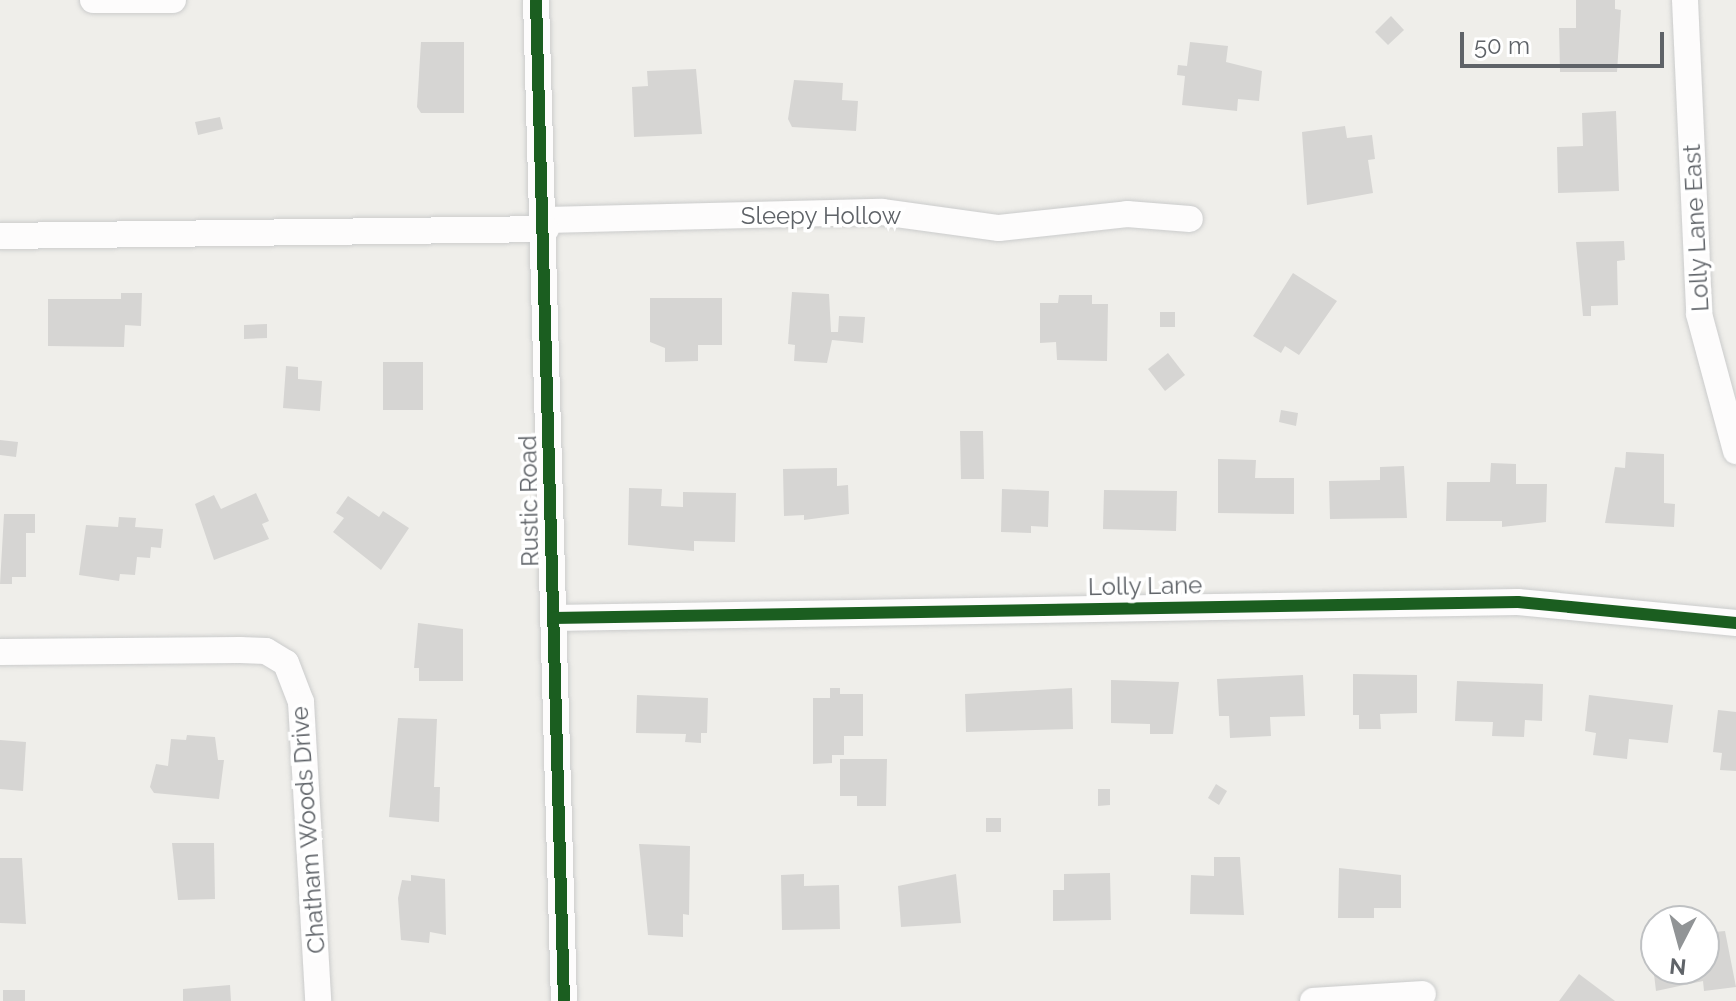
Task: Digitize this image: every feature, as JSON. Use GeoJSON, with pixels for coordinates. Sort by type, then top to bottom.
{"type":"FeatureCollection","features":[{"type":"Feature","properties":{"kind":"street"},"geometry":{"type":"LineString","coordinates":[[93,0],[173,0]]}},
{"type":"Feature","properties":{"kind":"street","name":"Rustic Road"},"geometry":{"type":"LineString","coordinates":[[536,0],[546,224],[564,1001]]}},
{"type":"Feature","properties":{"kind":"street","name":"Lolly Lane East"},"geometry":{"type":"LineString","coordinates":[[1685,0],[1699,314],[1736,451]]}},
{"type":"Feature","properties":{"kind":"street","name":"Sleepy Hollow"},"geometry":{"type":"LineString","coordinates":[[0,236],[546,224],[882,212],[999,228],[1127,214],[1190,219]]}},
{"type":"Feature","properties":{"kind":"street","name":"Lolly Lane"},"geometry":{"type":"LineString","coordinates":[[553,618],[1518,602],[1735,615]]}},
{"type":"Feature","properties":{"kind":"street","name":"Chatham Woods Drive"},"geometry":{"type":"LineString","coordinates":[[0,652],[240,650],[266,651],[286,663],[301,702],[318,1001]]}},
{"type":"Feature","properties":{"kind":"street"},"geometry":{"type":"LineString","coordinates":[[1313,1001],[1423,994]]}},
{"type":"Feature","properties":{"kind":"building"},"geometry":{"type":"Polygon","coordinates":[[[1576,0],[1615,0],[1615,9],[1621,10],[1617,72],[1560,72],[1559,28],[1576,28],[1576,0]]]}},
{"type":"Feature","properties":{"kind":"building"},"geometry":{"type":"Polygon","coordinates":[[[1391,16],[1404,30],[1388,45],[1375,32],[1391,16]]]}},
{"type":"Feature","properties":{"kind":"building"},"geometry":{"type":"Polygon","coordinates":[[[421,42],[464,42],[464,113],[421,113],[417,107],[421,42]]]}},
{"type":"Feature","properties":{"kind":"building"},"geometry":{"type":"Polygon","coordinates":[[[1190,42],[1228,46],[1226,62],[1262,71],[1259,101],[1238,99],[1237,111],[1182,105],[1185,76],[1177,75],[1178,65],[1187,66],[1190,42]]]}},
{"type":"Feature","properties":{"kind":"building"},"geometry":{"type":"Polygon","coordinates":[[[696,69],[702,134],[634,137],[632,87],[648,86],[647,71],[696,69]]]}},
{"type":"Feature","properties":{"kind":"building"},"geometry":{"type":"Polygon","coordinates":[[[794,80],[843,83],[842,100],[858,101],[856,131],[792,127],[788,119],[794,80]]]}},
{"type":"Feature","properties":{"kind":"building"},"geometry":{"type":"Polygon","coordinates":[[[1616,111],[1619,191],[1558,193],[1557,147],[1583,146],[1582,113],[1616,111]]]}},
{"type":"Feature","properties":{"kind":"building"},"geometry":{"type":"Polygon","coordinates":[[[220,117],[223,129],[198,135],[195,122],[220,117]]]}},
{"type":"Feature","properties":{"kind":"building"},"geometry":{"type":"Polygon","coordinates":[[[1345,126],[1347,138],[1372,135],[1375,159],[1368,160],[1373,193],[1307,205],[1302,132],[1345,126]]]}},
{"type":"Feature","properties":{"kind":"building"},"geometry":{"type":"Polygon","coordinates":[[[1624,241],[1625,260],[1617,261],[1618,305],[1591,306],[1591,316],[1583,316],[1576,242],[1624,241]]]}},
{"type":"Feature","properties":{"kind":"building"},"geometry":{"type":"Polygon","coordinates":[[[1293,273],[1337,301],[1299,355],[1285,346],[1281,353],[1253,336],[1293,273]]]}},
{"type":"Feature","properties":{"kind":"building"},"geometry":{"type":"Polygon","coordinates":[[[792,292],[829,294],[831,332],[838,332],[839,316],[865,317],[863,343],[832,340],[827,363],[794,361],[795,345],[788,344],[792,292]]]}},
{"type":"Feature","properties":{"kind":"building"},"geometry":{"type":"Polygon","coordinates":[[[121,293],[142,293],[141,326],[125,325],[124,347],[48,346],[48,299],[121,299],[121,293]]]}},
{"type":"Feature","properties":{"kind":"building"},"geometry":{"type":"Polygon","coordinates":[[[1059,295],[1092,295],[1092,304],[1108,304],[1107,361],[1057,360],[1056,342],[1040,343],[1040,303],[1058,303],[1059,295]]]}},
{"type":"Feature","properties":{"kind":"building"},"geometry":{"type":"Polygon","coordinates":[[[650,298],[722,298],[722,345],[698,345],[698,361],[665,362],[665,348],[650,342],[650,298]]]}},
{"type":"Feature","properties":{"kind":"building"},"geometry":{"type":"Polygon","coordinates":[[[1160,312],[1175,312],[1175,327],[1160,327],[1160,312]]]}},
{"type":"Feature","properties":{"kind":"building"},"geometry":{"type":"Polygon","coordinates":[[[267,324],[267,338],[244,339],[244,325],[267,324]]]}},
{"type":"Feature","properties":{"kind":"building"},"geometry":{"type":"Polygon","coordinates":[[[1168,353],[1185,375],[1165,391],[1148,369],[1168,353]]]}},
{"type":"Feature","properties":{"kind":"building"},"geometry":{"type":"Polygon","coordinates":[[[383,362],[423,362],[423,410],[383,410],[383,362]]]}},
{"type":"Feature","properties":{"kind":"building"},"geometry":{"type":"Polygon","coordinates":[[[286,366],[298,367],[298,379],[322,381],[320,411],[283,408],[286,366]]]}},
{"type":"Feature","properties":{"kind":"building"},"geometry":{"type":"Polygon","coordinates":[[[1281,410],[1298,413],[1296,426],[1279,422],[1281,410]]]}},
{"type":"Feature","properties":{"kind":"building"},"geometry":{"type":"Polygon","coordinates":[[[960,431],[983,431],[984,479],[961,479],[960,431]]]}},
{"type":"Feature","properties":{"kind":"building"},"geometry":{"type":"Polygon","coordinates":[[[0,440],[18,442],[16,457],[0,455],[0,440]]]}},
{"type":"Feature","properties":{"kind":"building"},"geometry":{"type":"Polygon","coordinates":[[[1626,452],[1664,454],[1664,503],[1675,504],[1674,527],[1605,523],[1615,467],[1625,468],[1626,452]]]}},
{"type":"Feature","properties":{"kind":"building"},"geometry":{"type":"Polygon","coordinates":[[[1218,459],[1256,460],[1255,478],[1294,478],[1294,514],[1218,513],[1218,459]]]}},
{"type":"Feature","properties":{"kind":"building"},"geometry":{"type":"Polygon","coordinates":[[[1491,463],[1516,464],[1516,484],[1547,484],[1546,522],[1502,527],[1502,521],[1446,521],[1447,482],[1490,482],[1491,463]]]}},
{"type":"Feature","properties":{"kind":"building"},"geometry":{"type":"Polygon","coordinates":[[[1404,466],[1407,518],[1330,519],[1329,481],[1380,480],[1380,467],[1404,466]]]}},
{"type":"Feature","properties":{"kind":"building"},"geometry":{"type":"Polygon","coordinates":[[[837,468],[837,486],[848,485],[849,514],[804,520],[804,515],[784,516],[783,469],[837,468]]]}},
{"type":"Feature","properties":{"kind":"building"},"geometry":{"type":"Polygon","coordinates":[[[629,488],[662,489],[661,506],[683,507],[683,492],[736,493],[735,542],[694,541],[694,551],[628,545],[629,488]]]}},
{"type":"Feature","properties":{"kind":"building"},"geometry":{"type":"Polygon","coordinates":[[[1002,489],[1049,491],[1048,527],[1031,526],[1031,533],[1001,532],[1002,489]]]}},
{"type":"Feature","properties":{"kind":"building"},"geometry":{"type":"Polygon","coordinates":[[[1104,490],[1177,491],[1176,531],[1103,529],[1104,490]]]}},
{"type":"Feature","properties":{"kind":"building"},"geometry":{"type":"Polygon","coordinates":[[[256,493],[269,521],[262,524],[269,539],[214,560],[195,504],[214,495],[221,509],[256,493]]]}},
{"type":"Feature","properties":{"kind":"building"},"geometry":{"type":"Polygon","coordinates":[[[348,496],[379,517],[383,511],[409,528],[381,570],[333,532],[344,518],[336,513],[348,496]]]}},
{"type":"Feature","properties":{"kind":"building"},"geometry":{"type":"Polygon","coordinates":[[[4,514],[35,514],[35,533],[26,533],[26,577],[12,577],[12,584],[0,584],[4,514]]]}},
{"type":"Feature","properties":{"kind":"building"},"geometry":{"type":"Polygon","coordinates":[[[119,517],[136,518],[135,527],[163,529],[161,548],[151,547],[150,558],[137,557],[135,575],[120,574],[119,581],[79,575],[86,525],[118,527],[119,517]]]}},
{"type":"Feature","properties":{"kind":"building"},"geometry":{"type":"Polygon","coordinates":[[[418,623],[463,629],[463,681],[419,681],[419,668],[414,668],[418,623]]]}},
{"type":"Feature","properties":{"kind":"building"},"geometry":{"type":"Polygon","coordinates":[[[1353,674],[1417,675],[1417,713],[1380,714],[1381,729],[1359,729],[1359,715],[1353,715],[1353,674]]]}},
{"type":"Feature","properties":{"kind":"building"},"geometry":{"type":"Polygon","coordinates":[[[1303,675],[1305,716],[1270,717],[1271,736],[1230,738],[1229,716],[1219,716],[1217,679],[1303,675]]]}},
{"type":"Feature","properties":{"kind":"building"},"geometry":{"type":"Polygon","coordinates":[[[1111,680],[1179,682],[1173,734],[1150,734],[1150,724],[1111,723],[1111,680]]]}},
{"type":"Feature","properties":{"kind":"building"},"geometry":{"type":"Polygon","coordinates":[[[1457,681],[1543,684],[1542,721],[1525,720],[1524,737],[1492,736],[1493,722],[1455,721],[1457,681]]]}},
{"type":"Feature","properties":{"kind":"building"},"geometry":{"type":"Polygon","coordinates":[[[830,688],[840,688],[840,694],[863,694],[863,736],[844,736],[844,755],[832,755],[832,763],[813,764],[813,698],[830,698],[830,688]]]}},
{"type":"Feature","properties":{"kind":"building"},"geometry":{"type":"Polygon","coordinates":[[[1072,688],[1073,729],[966,732],[965,694],[1072,688]]]}},
{"type":"Feature","properties":{"kind":"building"},"geometry":{"type":"Polygon","coordinates":[[[637,695],[708,698],[707,733],[701,733],[701,743],[685,742],[686,734],[636,733],[637,695]]]}},
{"type":"Feature","properties":{"kind":"building"},"geometry":{"type":"Polygon","coordinates":[[[1589,695],[1673,705],[1668,743],[1629,739],[1627,759],[1593,755],[1596,733],[1585,731],[1589,695]]]}},
{"type":"Feature","properties":{"kind":"building"},"geometry":{"type":"Polygon","coordinates":[[[1718,710],[1736,712],[1736,771],[1720,770],[1722,753],[1713,752],[1718,710]]]}},
{"type":"Feature","properties":{"kind":"building"},"geometry":{"type":"Polygon","coordinates":[[[398,718],[437,719],[434,787],[440,787],[439,822],[389,817],[398,718]]]}},
{"type":"Feature","properties":{"kind":"building"},"geometry":{"type":"Polygon","coordinates":[[[187,735],[215,737],[218,760],[224,760],[219,799],[154,793],[150,787],[156,764],[168,766],[171,739],[186,740],[187,735]]]}},
{"type":"Feature","properties":{"kind":"building"},"geometry":{"type":"Polygon","coordinates":[[[0,740],[26,742],[23,791],[0,789],[0,740]]]}},
{"type":"Feature","properties":{"kind":"building"},"geometry":{"type":"Polygon","coordinates":[[[840,759],[887,759],[886,806],[857,806],[857,796],[840,796],[840,759]]]}},
{"type":"Feature","properties":{"kind":"building"},"geometry":{"type":"Polygon","coordinates":[[[1216,784],[1227,791],[1219,805],[1208,798],[1216,784]]]}},
{"type":"Feature","properties":{"kind":"building"},"geometry":{"type":"Polygon","coordinates":[[[1098,789],[1110,789],[1110,805],[1098,806],[1098,789]]]}},
{"type":"Feature","properties":{"kind":"building"},"geometry":{"type":"Polygon","coordinates":[[[986,818],[1001,818],[1001,832],[986,832],[986,818]]]}},
{"type":"Feature","properties":{"kind":"building"},"geometry":{"type":"Polygon","coordinates":[[[172,843],[214,843],[215,899],[178,900],[172,843]]]}},
{"type":"Feature","properties":{"kind":"building"},"geometry":{"type":"Polygon","coordinates":[[[639,844],[690,846],[689,915],[683,914],[683,937],[648,935],[639,844]]]}},
{"type":"Feature","properties":{"kind":"building"},"geometry":{"type":"Polygon","coordinates":[[[1214,857],[1240,857],[1244,915],[1190,914],[1191,875],[1214,876],[1214,857]]]}},
{"type":"Feature","properties":{"kind":"building"},"geometry":{"type":"Polygon","coordinates":[[[0,858],[22,858],[26,924],[0,923],[0,858]]]}},
{"type":"Feature","properties":{"kind":"building"},"geometry":{"type":"Polygon","coordinates":[[[1339,868],[1401,875],[1401,908],[1374,908],[1374,918],[1338,918],[1339,868]]]}},
{"type":"Feature","properties":{"kind":"building"},"geometry":{"type":"Polygon","coordinates":[[[1110,873],[1111,920],[1053,921],[1053,890],[1064,890],[1064,874],[1110,873]]]}},
{"type":"Feature","properties":{"kind":"building"},"geometry":{"type":"Polygon","coordinates":[[[804,874],[804,886],[839,885],[840,929],[782,930],[781,875],[804,874]]]}},
{"type":"Feature","properties":{"kind":"building"},"geometry":{"type":"Polygon","coordinates":[[[956,874],[961,923],[901,927],[898,886],[956,874]]]}},
{"type":"Feature","properties":{"kind":"building"},"geometry":{"type":"Polygon","coordinates":[[[411,875],[445,879],[446,935],[430,932],[429,943],[401,940],[398,898],[402,880],[411,881],[411,875]]]}},
{"type":"Feature","properties":{"kind":"building"},"geometry":{"type":"Polygon","coordinates":[[[1720,931],[1725,931],[1736,987],[1704,991],[1703,985],[1720,985],[1720,931]]]}},
{"type":"Feature","properties":{"kind":"building"},"geometry":{"type":"Polygon","coordinates":[[[1579,974],[1615,1001],[1559,1001],[1579,974]]]}},
{"type":"Feature","properties":{"kind":"building"},"geometry":{"type":"Polygon","coordinates":[[[230,985],[231,1001],[183,1001],[183,989],[230,985]]]}},
{"type":"Feature","properties":{"kind":"building"},"geometry":{"type":"Polygon","coordinates":[[[1655,985],[1684,985],[1656,991],[1655,985]]]}},
{"type":"Feature","properties":{"kind":"building"},"geometry":{"type":"Polygon","coordinates":[[[3,990],[25,990],[25,1001],[3,1001],[3,990]]]}},
{"type":"Feature","properties":{"kind":"cycle path"},"geometry":{"type":"LineString","coordinates":[[536,0],[564,1001]]}},
{"type":"Feature","properties":{"kind":"cycle path"},"geometry":{"type":"LineString","coordinates":[[553,618],[1518,602],[1736,623]]}}]}
